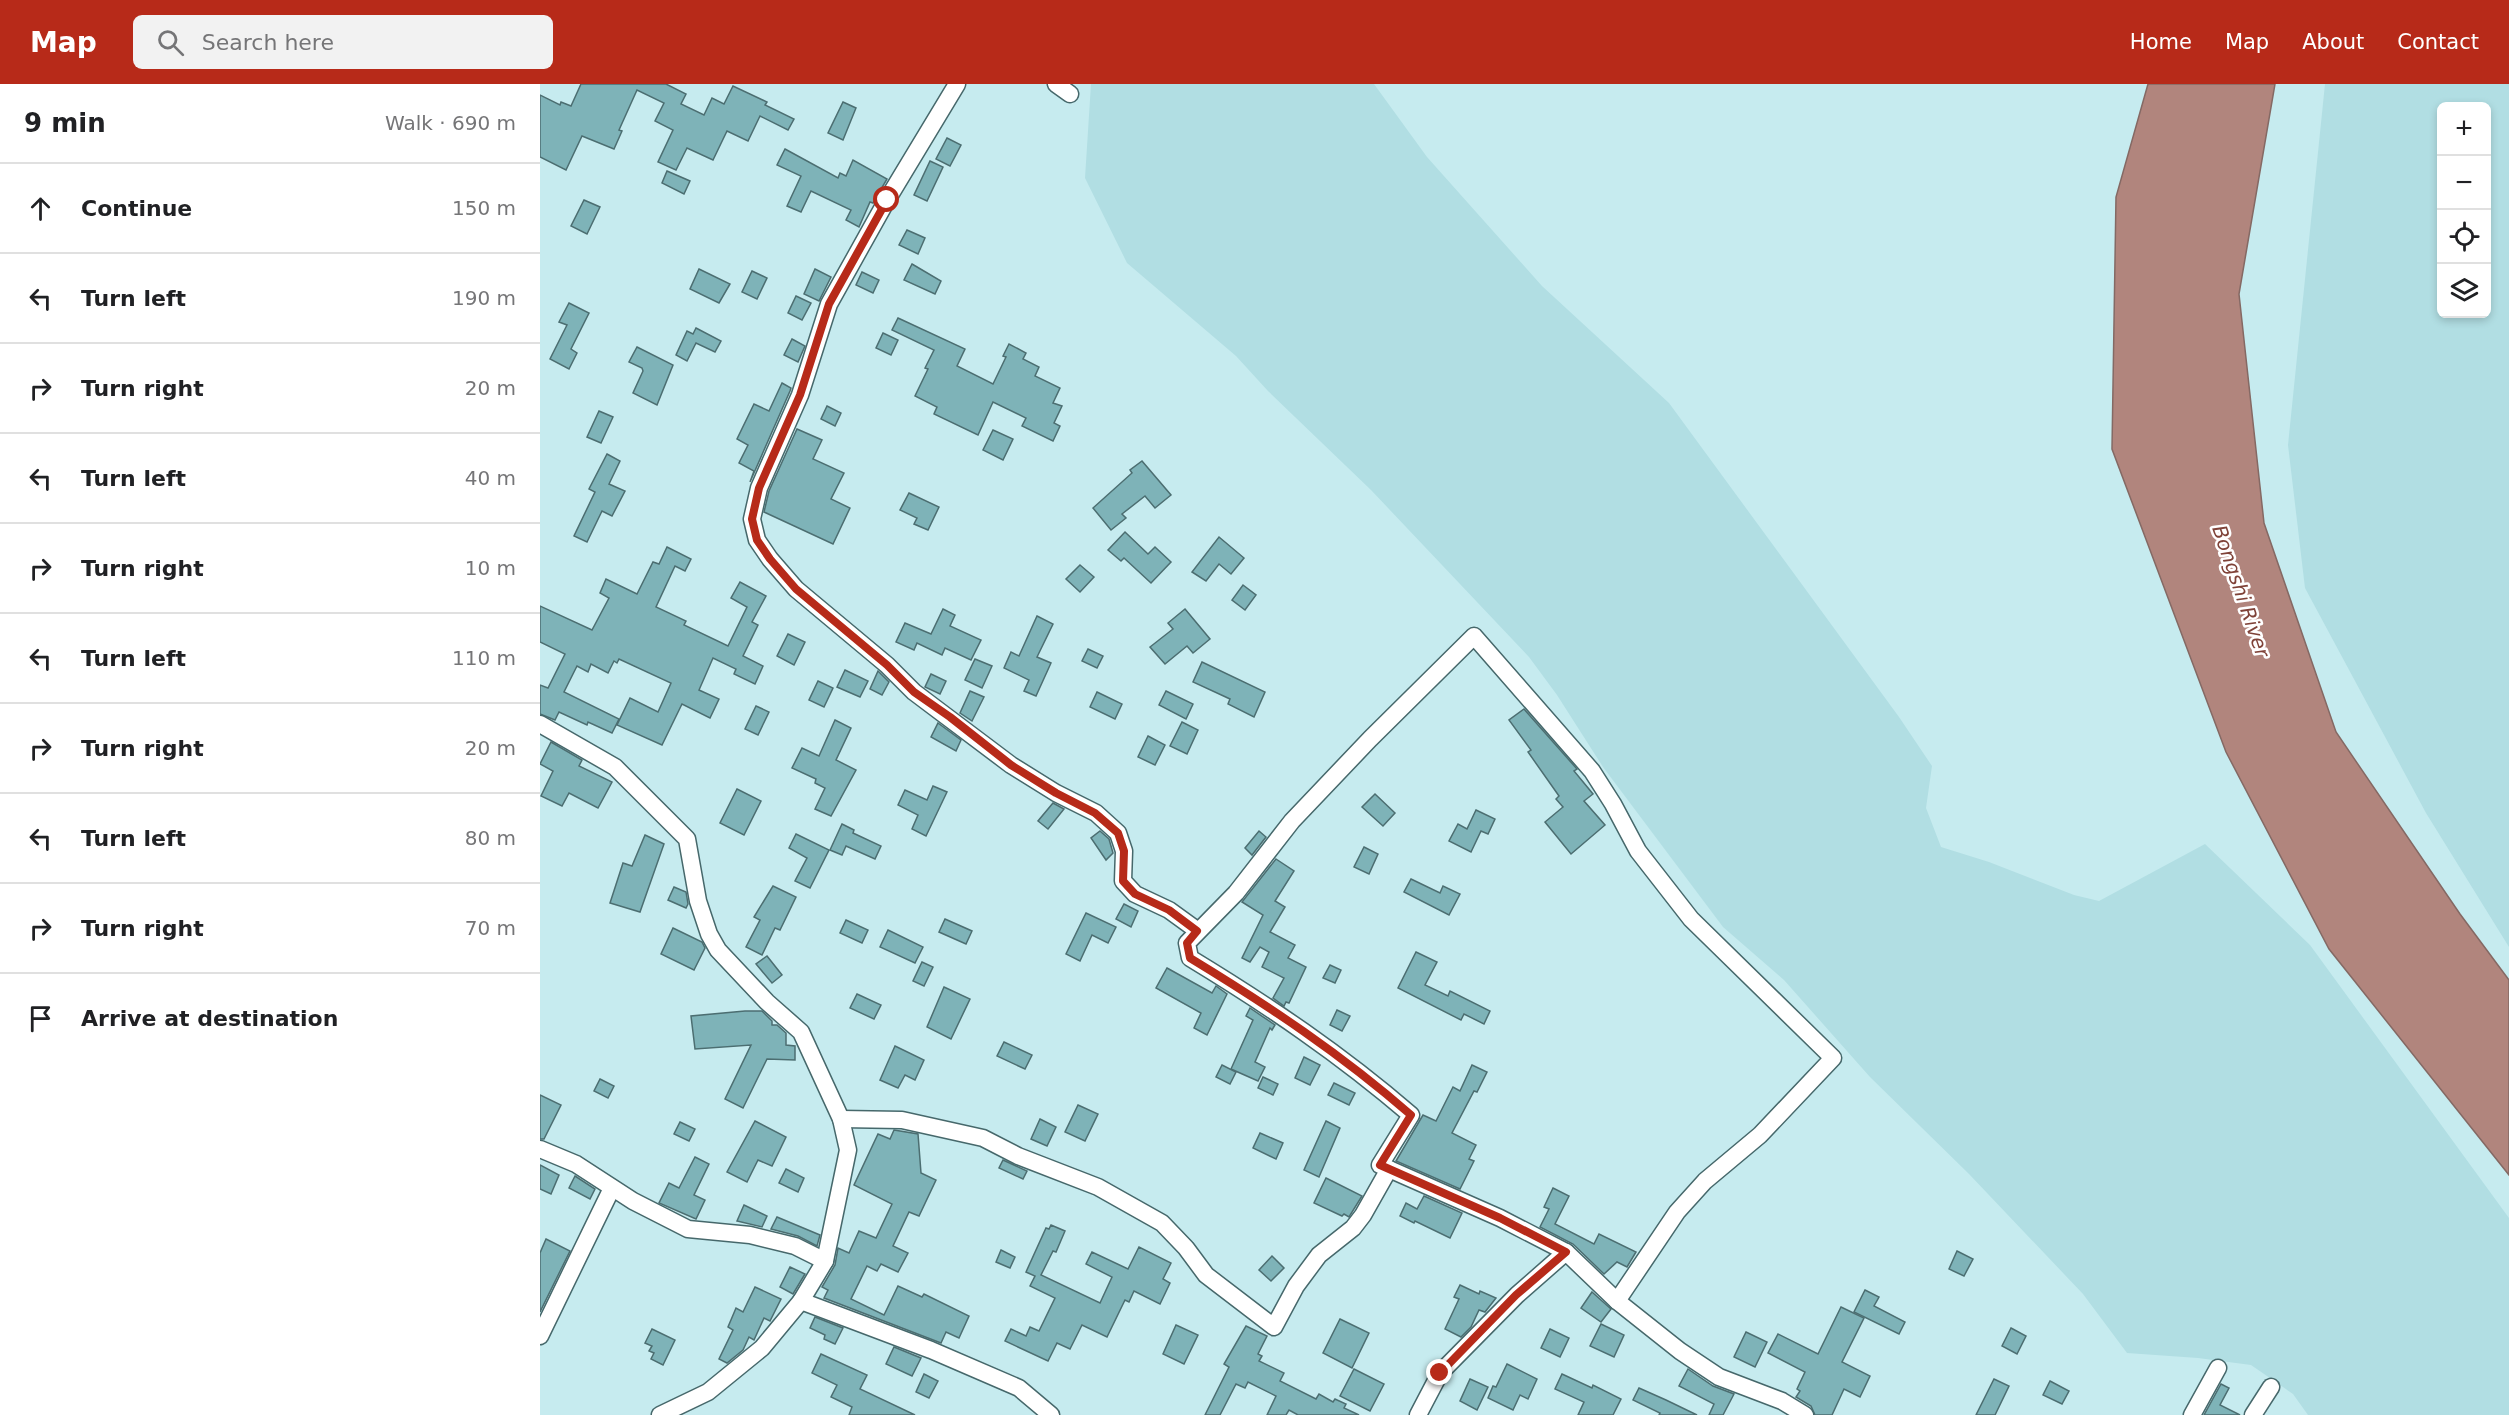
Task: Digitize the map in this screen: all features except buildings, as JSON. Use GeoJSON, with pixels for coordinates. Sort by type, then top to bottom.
{"type":"FeatureCollection","features":[{"type":"Feature","properties":{"kind":"street"},"geometry":{"type":"LineString","coordinates":[[957,84],[887,200],[829,304],[800,395],[759,488],[752,519],[757,540],[796,589],[887,665],[914,692],[1011,765],[1103,819],[1118,833],[1124,851],[1123,881],[1135,894],[1169,910],[1197,931]]}},
{"type":"Feature","properties":{"kind":"street"},"geometry":{"type":"LineString","coordinates":[[1056,84],[1070,94]]}},
{"type":"Feature","properties":{"kind":"street"},"geometry":{"type":"LineString","coordinates":[[1617,1301],[1684,1204],[1705,1181],[1760,1135],[1833,1058],[1691,919],[1638,851],[1592,771],[1474,636],[1370,739],[1292,821],[1236,893],[1187,943],[1190,958],[1305,1031],[1362,1073],[1411,1115],[1380,1165],[1490,1214],[1566,1252],[1617,1301],[1647,1327],[1719,1377],[1782,1401],[1805,1415]]}},
{"type":"Feature","properties":{"kind":"street"},"geometry":{"type":"LineString","coordinates":[[540,724],[615,767],[687,839],[699,901],[709,934],[718,950],[767,1002],[801,1032],[841,1119],[848,1150],[825,1261],[801,1301],[762,1348],[708,1392],[660,1415]]}},
{"type":"Feature","properties":{"kind":"street"},"geometry":{"type":"LineString","coordinates":[[841,1119],[902,1120],[983,1138],[1018,1156],[1098,1187],[1162,1223],[1186,1248],[1206,1275],[1274,1327],[1296,1287],[1319,1255],[1353,1228],[1363,1215],[1389,1169]]}},
{"type":"Feature","properties":{"kind":"street"},"geometry":{"type":"LineString","coordinates":[[540,1149],[576,1164],[633,1201],[688,1229],[750,1235],[795,1246],[825,1261]]}},
{"type":"Feature","properties":{"kind":"street"},"geometry":{"type":"LineString","coordinates":[[540,1336],[612,1188]]}},
{"type":"Feature","properties":{"kind":"street"},"geometry":{"type":"LineString","coordinates":[[1418,1415],[1440,1373],[1516,1295],[1566,1252]]}},
{"type":"Feature","properties":{"kind":"street"},"geometry":{"type":"LineString","coordinates":[[801,1301],[931,1350],[1019,1388],[1051,1415]]}},
{"type":"Feature","properties":{"kind":"street"},"geometry":{"type":"LineString","coordinates":[[2192,1415],[2218,1368]]}},
{"type":"Feature","properties":{"kind":"street"},"geometry":{"type":"LineString","coordinates":[[2253,1415],[2271,1387]]}},
{"type":"Feature","properties":{"kind":"shaded area"},"geometry":{"type":"Polygon","coordinates":[[[1091,84],[1374,84],[1427,157],[1542,286],[1669,403],[1899,717],[1932,766],[1926,808],[1941,847],[1989,862],[2074,895],[2099,901],[2205,844],[2310,945],[2509,1218],[2509,1415],[2308,1415],[2293,1394],[2251,1365],[2198,1358],[2127,1353],[2083,1294],[1969,1174],[1870,1077],[1784,980],[1723,927],[1603,767],[1557,695],[1529,657],[1371,490],[1268,391],[1236,356],[1127,263],[1085,178],[1091,84]]]}},
{"type":"Feature","properties":{"kind":"shaded area"},"geometry":{"type":"Polygon","coordinates":[[[2325,84],[2509,84],[2509,947],[2426,813],[2305,588],[2288,445],[2325,84]]]}},
{"type":"Feature","properties":{"kind":"water","name":"Bongshi River"},"geometry":{"type":"Polygon","coordinates":[[[2148,84],[2275,84],[2239,294],[2264,523],[2336,732],[2460,914],[2509,980],[2509,1175],[2329,949],[2226,752],[2112,449],[2116,197],[2148,84]]]}},
{"type":"Feature","properties":{"kind":"route"},"geometry":{"type":"LineString","coordinates":[[887,200],[829,304],[800,395],[759,488],[752,519],[757,540],[796,589],[887,665],[914,692],[1011,765],[1056,793],[1095,813],[1118,833],[1124,851],[1123,881],[1135,894],[1169,910],[1197,931],[1187,943],[1190,958],[1305,1031],[1362,1073],[1411,1115],[1380,1165],[1500,1218],[1566,1252],[1516,1295],[1440,1373]]}}]}
